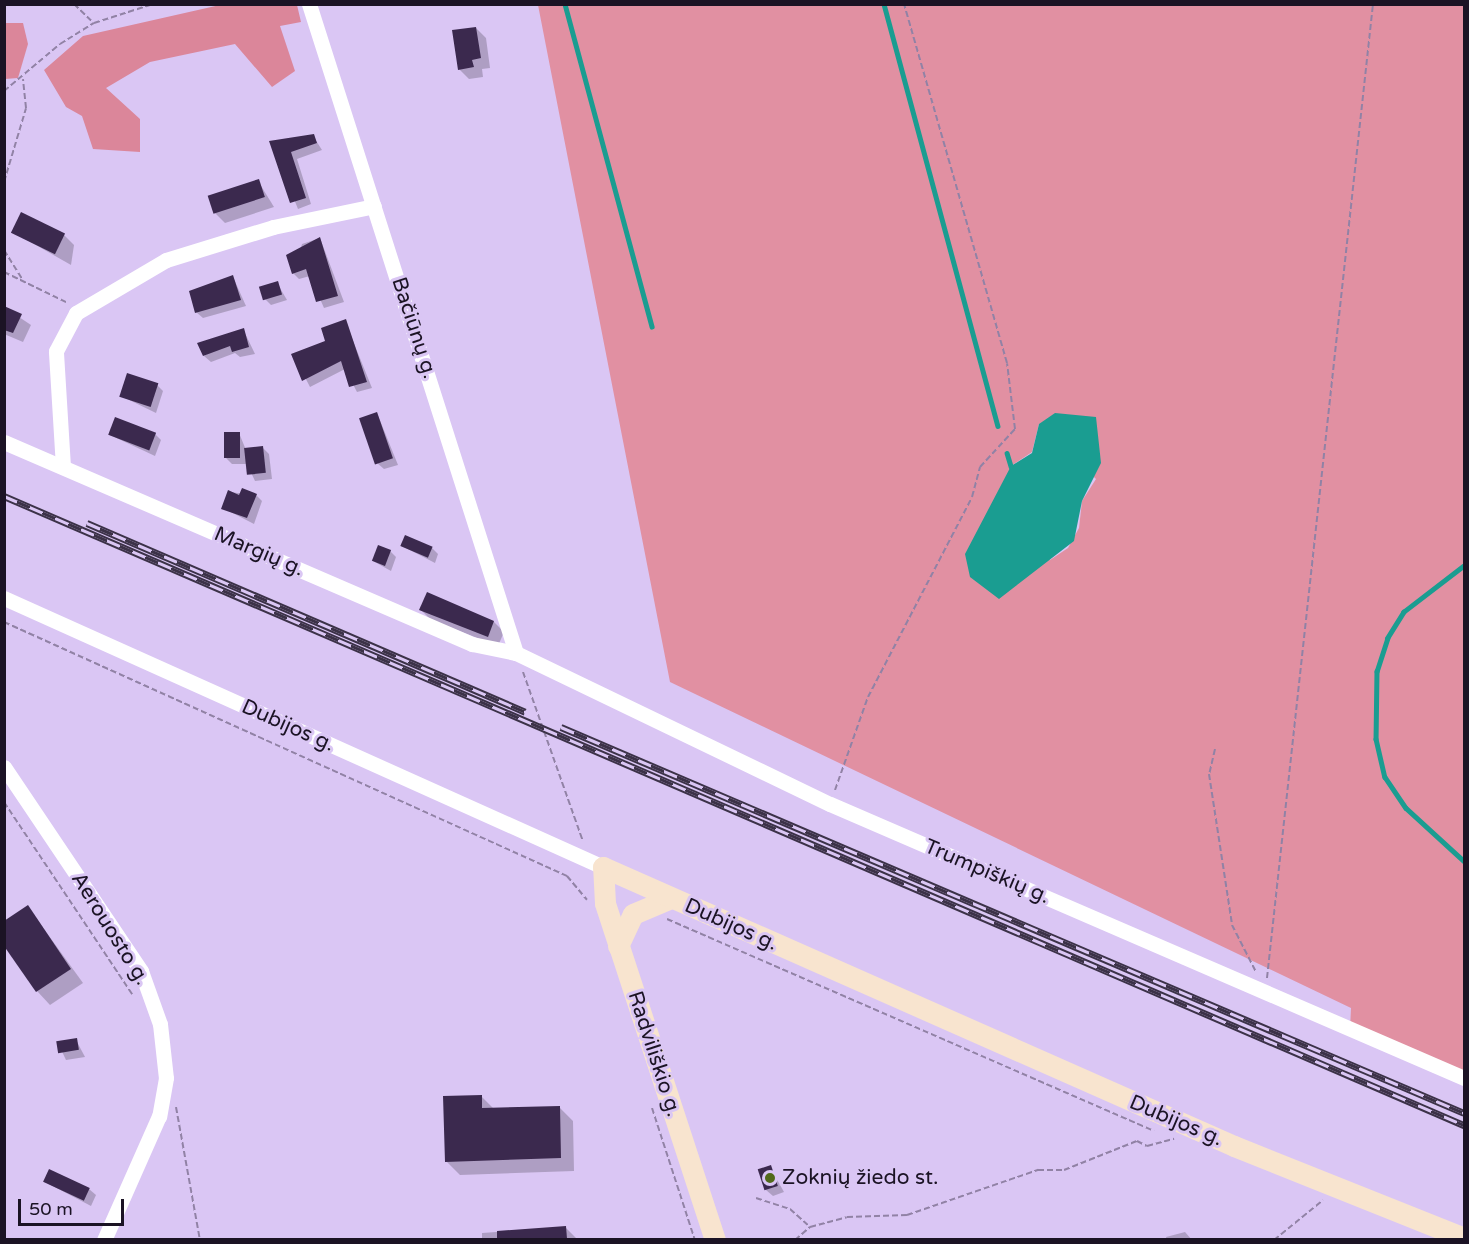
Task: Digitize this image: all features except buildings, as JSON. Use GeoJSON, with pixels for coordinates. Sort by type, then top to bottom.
{"type":"FeatureCollection","features":[{"type":"Feature","properties":{"kind":"main road","name":"Dubijos g."},"geometry":{"type":"LineString","coordinates":[[603,867],[1233,1146],[1464,1238]]}},
{"type":"Feature","properties":{"kind":"main road","name":"Radviliškio g."},"geometry":{"type":"LineString","coordinates":[[603,867],[604,903],[716,1239]]}},
{"type":"Feature","properties":{"kind":"main road"},"geometry":{"type":"LineString","coordinates":[[618,946],[626,922],[641,908],[671,898]]}},
{"type":"Feature","properties":{"kind":"street","name":"Bačiūnų g."},"geometry":{"type":"LineString","coordinates":[[309,4],[516,653]]}},
{"type":"Feature","properties":{"kind":"street"},"geometry":{"type":"LineString","coordinates":[[63,467],[54,383],[56,351],[64,327],[76,313],[166,260],[273,227],[375,206]]}},
{"type":"Feature","properties":{"kind":"street","name":"Margių g."},"geometry":{"type":"LineString","coordinates":[[4,442],[472,644],[516,653]]}},
{"type":"Feature","properties":{"kind":"street","name":"Dubijos g."},"geometry":{"type":"LineString","coordinates":[[4,598],[603,867]]}},
{"type":"Feature","properties":{"kind":"street","name":"Trumpiškių g."},"geometry":{"type":"LineString","coordinates":[[516,653],[830,804],[1464,1078]]}},
{"type":"Feature","properties":{"kind":"street","name":"Aerouosto g."},"geometry":{"type":"LineString","coordinates":[[4,767],[141,971],[160,1024],[166,1078],[150,1145],[104,1239]]}},
{"type":"Feature","properties":{"kind":"path"},"geometry":{"type":"LineString","coordinates":[[74,4],[94,23]]}},
{"type":"Feature","properties":{"kind":"path"},"geometry":{"type":"LineString","coordinates":[[4,91],[23,79],[60,44],[94,23],[153,4]]}},
{"type":"Feature","properties":{"kind":"path"},"geometry":{"type":"LineString","coordinates":[[830,804],[868,697],[972,497],[980,467],[1015,429],[1007,363],[904,4]]}},
{"type":"Feature","properties":{"kind":"path"},"geometry":{"type":"LineString","coordinates":[[1266,992],[1373,4]]}},
{"type":"Feature","properties":{"kind":"path"},"geometry":{"type":"LineString","coordinates":[[4,182],[26,108],[23,79]]}},
{"type":"Feature","properties":{"kind":"path"},"geometry":{"type":"LineString","coordinates":[[4,250],[22,279]]}},
{"type":"Feature","properties":{"kind":"path"},"geometry":{"type":"LineString","coordinates":[[4,272],[58,295],[76,313]]}},
{"type":"Feature","properties":{"kind":"path"},"geometry":{"type":"LineString","coordinates":[[4,622],[567,876],[588,902],[604,903]]}},
{"type":"Feature","properties":{"kind":"path"},"geometry":{"type":"LineString","coordinates":[[516,653],[584,837],[567,876]]}},
{"type":"Feature","properties":{"kind":"path"},"geometry":{"type":"LineString","coordinates":[[1215,749],[1209,774],[1232,925],[1266,992]]}},
{"type":"Feature","properties":{"kind":"path"},"geometry":{"type":"LineString","coordinates":[[4,802],[137,1001]]}},
{"type":"Feature","properties":{"kind":"path"},"geometry":{"type":"LineString","coordinates":[[641,908],[1051,1091],[1185,1143]]}},
{"type":"Feature","properties":{"kind":"path"},"geometry":{"type":"LineString","coordinates":[[166,1078],[201,1239]]}},
{"type":"Feature","properties":{"kind":"path"},"geometry":{"type":"LineString","coordinates":[[795,1239],[810,1227],[847,1217],[907,1215],[1038,1170],[1064,1170],[1137,1141],[1147,1146],[1174,1139]]}},
{"type":"Feature","properties":{"kind":"path"},"geometry":{"type":"LineString","coordinates":[[666,1153],[695,1239]]}},
{"type":"Feature","properties":{"kind":"path"},"geometry":{"type":"LineString","coordinates":[[1312,1195],[1334,1203]]}},
{"type":"Feature","properties":{"kind":"path"},"geometry":{"type":"LineString","coordinates":[[756,1198],[790,1209],[810,1227]]}},
{"type":"Feature","properties":{"kind":"path"},"geometry":{"type":"LineString","coordinates":[[1274,1239],[1324,1199]]}},
{"type":"Feature","properties":{"kind":"shaded area"},"geometry":{"type":"Polygon","coordinates":[[[220,5],[297,5],[301,22],[280,26],[295,71],[272,87],[235,44],[150,62],[106,88],[140,119],[140,152],[93,149],[82,116],[66,107],[44,70],[83,36],[220,5]]]}},
{"type":"Feature","properties":{"kind":"shaded area"},"geometry":{"type":"Polygon","coordinates":[[[538,5],[1464,5],[1464,1078],[1350,1030],[1351,1008],[670,682],[538,5]],[[1039,424],[1032,452],[1011,466],[1050,560],[1068,548],[1079,528],[1082,501],[1096,479],[1039,424]]]}},
{"type":"Feature","properties":{"kind":"shaded area"},"geometry":{"type":"Polygon","coordinates":[[[5,23],[23,23],[28,44],[18,78],[5,79],[5,23]]]}},
{"type":"Feature","properties":{"kind":"shaded area"},"geometry":{"type":"Polygon","coordinates":[[[1055,413],[1096,417],[1101,463],[1082,501],[1074,541],[999,599],[970,577],[965,554],[1011,466],[1032,453],[1039,424],[1055,413]]]}},
{"type":"Feature","properties":{"kind":"waterway"},"geometry":{"type":"LineString","coordinates":[[565,4],[652,326]]}},
{"type":"Feature","properties":{"kind":"waterway"},"geometry":{"type":"LineString","coordinates":[[884,4],[998,426]]}},
{"type":"Feature","properties":{"kind":"waterway"},"geometry":{"type":"LineString","coordinates":[[1007,453],[1011,466]]}},
{"type":"Feature","properties":{"kind":"waterway"},"geometry":{"type":"LineString","coordinates":[[1464,566],[1404,612],[1388,638],[1377,671],[1376,739],[1385,777],[1406,808],[1464,861]]}},
{"type":"Feature","properties":{"kind":"railway"},"geometry":{"type":"LineString","coordinates":[[4,496],[1464,1125]]}},
{"type":"Feature","properties":{"kind":"railway"},"geometry":{"type":"LineString","coordinates":[[87,523],[525,712]]}},
{"type":"Feature","properties":{"kind":"railway"},"geometry":{"type":"LineString","coordinates":[[561,727],[1464,1113]]}},
{"type":"Feature","properties":{"kind":"place","name":"Zoknių žiedo st."},"geometry":{"type":"Point","coordinates":[770,1178]}}]}
